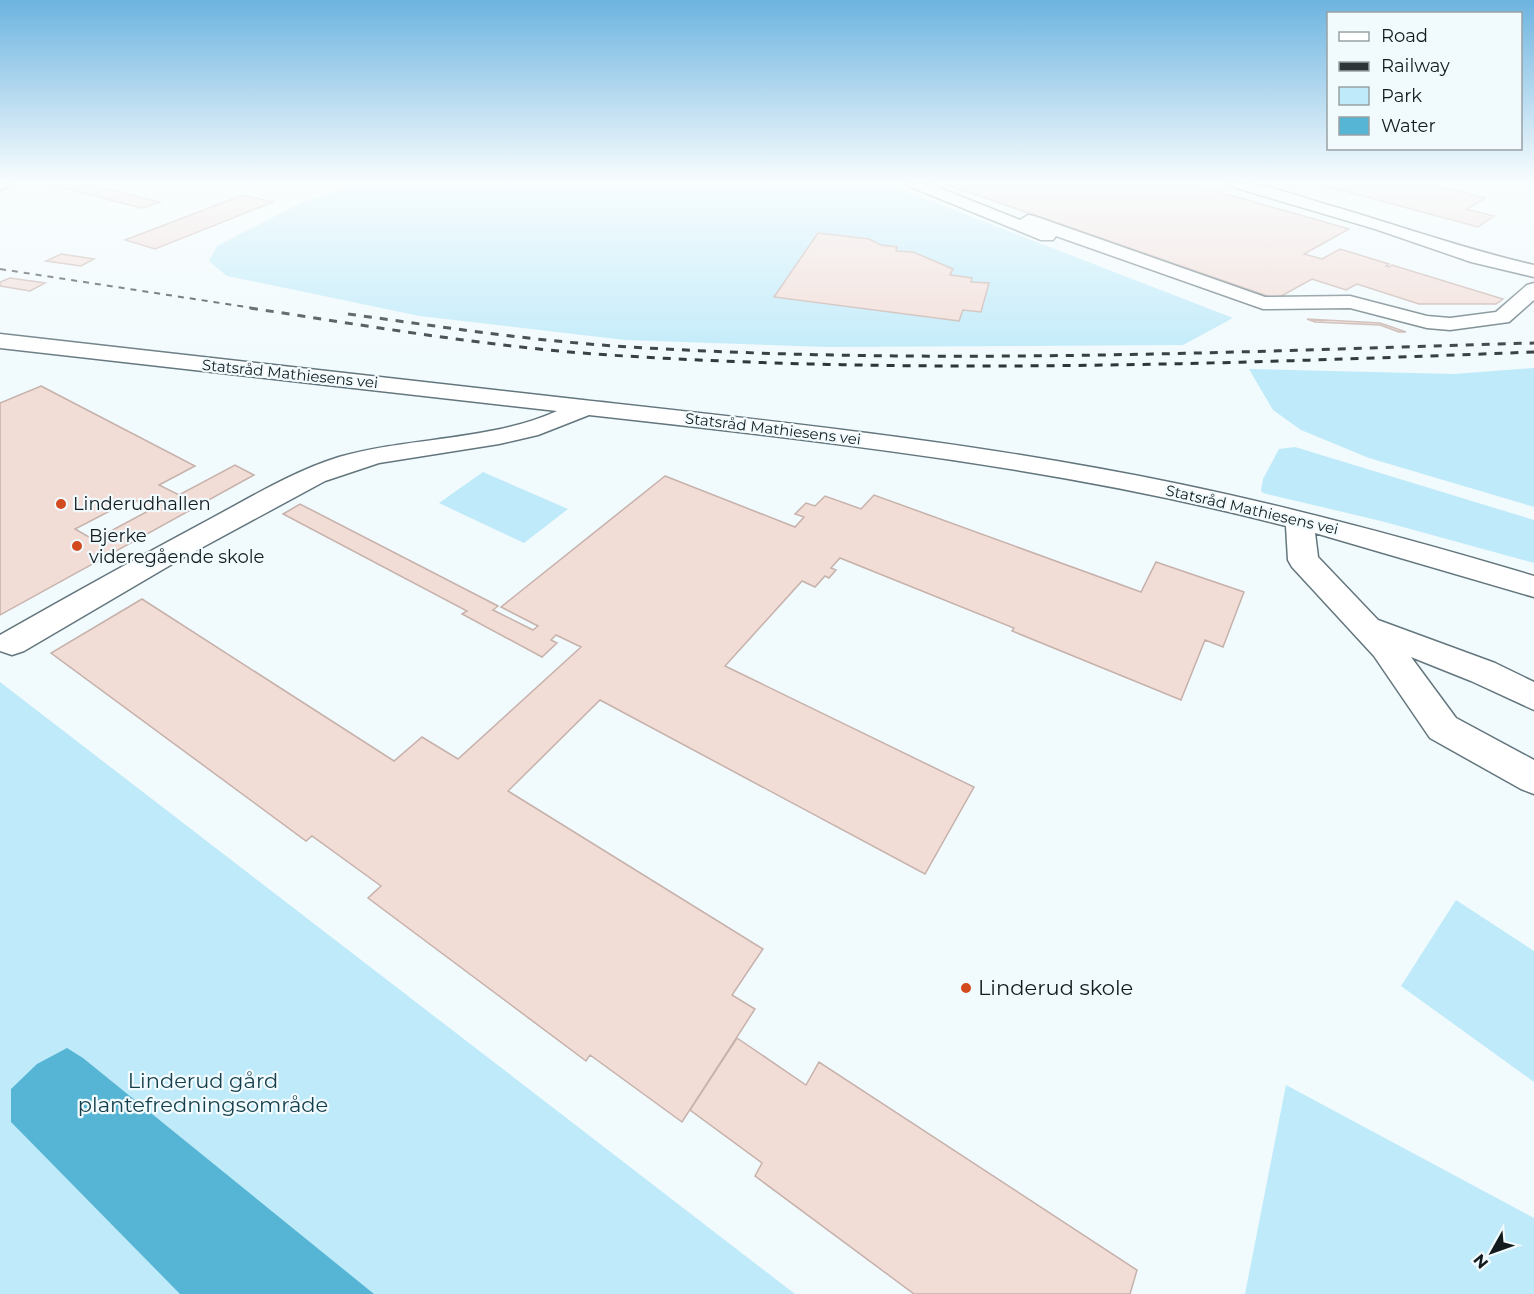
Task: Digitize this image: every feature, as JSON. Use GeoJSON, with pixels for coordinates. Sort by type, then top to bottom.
{"type":"FeatureCollection","features":[{"type":"Feature","properties":{"kind":"street"},"geometry":{"type":"LineString","coordinates":[[1073,244],[1118,253]]}},
{"type":"Feature","properties":{"kind":"street"},"geometry":{"type":"LineString","coordinates":[[1095,244],[1263,303],[1350,302],[1438,323],[1489,321],[1502,318],[1534,290]]}},
{"type":"Feature","properties":{"kind":"street"},"geometry":{"type":"LineString","coordinates":[[1434,244],[1478,258],[1534,271]]}},
{"type":"Feature","properties":{"kind":"street","name":"Statsråd Mathiesens vei"},"geometry":{"type":"LineString","coordinates":[[0,341],[811,433],[1017,463],[1176,492],[1300,520],[1534,587]]}},
{"type":"Feature","properties":{"kind":"street"},"geometry":{"type":"LineString","coordinates":[[12,643],[132,572],[268,499],[326,471],[380,456],[522,433],[556,423],[586,407]]}},
{"type":"Feature","properties":{"kind":"street"},"geometry":{"type":"LineString","coordinates":[[1300,520],[1303,560],[1386,648],[1443,728],[1534,778]]}},
{"type":"Feature","properties":{"kind":"street"},"geometry":{"type":"LineString","coordinates":[[1366,627],[1483,672],[1534,697]]}},
{"type":"Feature","properties":{"kind":"green space"},"geometry":{"type":"Polygon","coordinates":[[[1043,244],[1233,318],[1183,345],[828,347],[625,340],[420,316],[227,276],[209,261],[217,246],[1043,244]]]}},
{"type":"Feature","properties":{"kind":"green space"},"geometry":{"type":"Polygon","coordinates":[[[1534,368],[1534,507],[1369,458],[1301,430],[1273,410],[1249,369],[1454,374],[1534,368]]]}},
{"type":"Feature","properties":{"kind":"green space"},"geometry":{"type":"Polygon","coordinates":[[[1295,447],[1534,520],[1534,563],[1381,521],[1263,493],[1261,491],[1263,479],[1279,449],[1295,447]]]}},
{"type":"Feature","properties":{"kind":"green space"},"geometry":{"type":"Polygon","coordinates":[[[483,472],[568,509],[524,543],[439,503],[483,472]]]}},
{"type":"Feature","properties":{"kind":"green space","name":"Linderud gård plantefredningsområde"},"geometry":{"type":"Polygon","coordinates":[[[0,682],[795,1294],[0,1294],[0,682]]]}},
{"type":"Feature","properties":{"kind":"green space"},"geometry":{"type":"Polygon","coordinates":[[[1456,900],[1534,951],[1534,1082],[1401,986],[1456,900]]]}},
{"type":"Feature","properties":{"kind":"green space"},"geometry":{"type":"Polygon","coordinates":[[[1286,1085],[1534,1218],[1534,1294],[1245,1294],[1286,1085]]]}},
{"type":"Feature","properties":{"kind":"water"},"geometry":{"type":"Polygon","coordinates":[[[67,1048],[83,1058],[374,1294],[180,1294],[11,1122],[11,1089],[37,1064],[67,1048]]]}},
{"type":"Feature","properties":{"kind":"building"},"geometry":{"type":"Polygon","coordinates":[[[140,244],[167,244],[155,249],[140,244]]]}},
{"type":"Feature","properties":{"kind":"building"},"geometry":{"type":"Polygon","coordinates":[[[810,244],[880,244],[897,247],[896,251],[913,252],[953,269],[950,275],[972,278],[971,282],[989,283],[981,312],[963,310],[959,321],[774,297],[810,244]]]}},
{"type":"Feature","properties":{"kind":"building"},"geometry":{"type":"Polygon","coordinates":[[[1119,244],[1321,244],[1304,254],[1322,259],[1340,249],[1389,264],[1386,266],[1389,267],[1392,265],[1503,299],[1496,304],[1419,304],[1357,284],[1346,290],[1312,279],[1276,299],[1119,244]]]}},
{"type":"Feature","properties":{"kind":"building"},"geometry":{"type":"Polygon","coordinates":[[[61,254],[94,259],[81,266],[46,261],[61,254]]]}},
{"type":"Feature","properties":{"kind":"building"},"geometry":{"type":"Polygon","coordinates":[[[10,278],[45,283],[30,291],[0,286],[0,282],[10,278]]]}},
{"type":"Feature","properties":{"kind":"building"},"geometry":{"type":"Polygon","coordinates":[[[1307,319],[1380,323],[1406,332],[1399,332],[1380,325],[1315,322],[1307,319]]]}},
{"type":"Feature","properties":{"kind":"building","name":"Linderudhallen"},"geometry":{"type":"Polygon","coordinates":[[[41,386],[195,466],[159,485],[179,495],[235,465],[254,475],[0,615],[0,403],[41,386]],[[133,499],[75,529],[94,540],[152,509],[133,499]]]}},
{"type":"Feature","properties":{"kind":"building"},"geometry":{"type":"Polygon","coordinates":[[[665,476],[795,527],[804,517],[795,514],[806,503],[815,506],[825,496],[861,509],[874,495],[1141,592],[1156,562],[1244,592],[1223,647],[1205,640],[1181,700],[1012,631],[1014,628],[840,558],[831,568],[836,570],[829,578],[825,576],[815,587],[802,581],[725,666],[974,787],[925,874],[600,700],[508,791],[763,949],[732,995],[755,1009],[682,1122],[590,1055],[586,1061],[368,898],[381,886],[312,836],[306,841],[51,653],[142,599],[394,761],[422,737],[458,759],[581,647],[556,635],[551,640],[557,643],[542,657],[462,614],[467,611],[283,514],[300,504],[498,606],[493,610],[533,630],[538,626],[501,607],[665,476]]]}},
{"type":"Feature","properties":{"kind":"building"},"geometry":{"type":"Polygon","coordinates":[[[737,1038],[806,1085],[819,1062],[1137,1270],[1130,1294],[914,1294],[755,1176],[762,1163],[690,1110],[737,1038]]]}},
{"type":"Feature","properties":{"kind":"railway"},"geometry":{"type":"LineString","coordinates":[[0,269],[259,309]]}},
{"type":"Feature","properties":{"kind":"railway"},"geometry":{"type":"LineString","coordinates":[[250,308],[519,347],[609,355],[840,365],[1072,366],[1534,352]]}},
{"type":"Feature","properties":{"kind":"railway"},"geometry":{"type":"LineString","coordinates":[[348,314],[481,332],[615,346],[845,355],[1189,353],[1534,343]]}},
{"type":"Feature","properties":{"kind":"place","name":"Linderudhallen"},"geometry":{"type":"Point","coordinates":[61,504]}},
{"type":"Feature","properties":{"kind":"place","name":"Bjerke videregående skole"},"geometry":{"type":"Point","coordinates":[77,546]}},
{"type":"Feature","properties":{"kind":"place","name":"Linderud skole"},"geometry":{"type":"Point","coordinates":[966,988]}}]}
